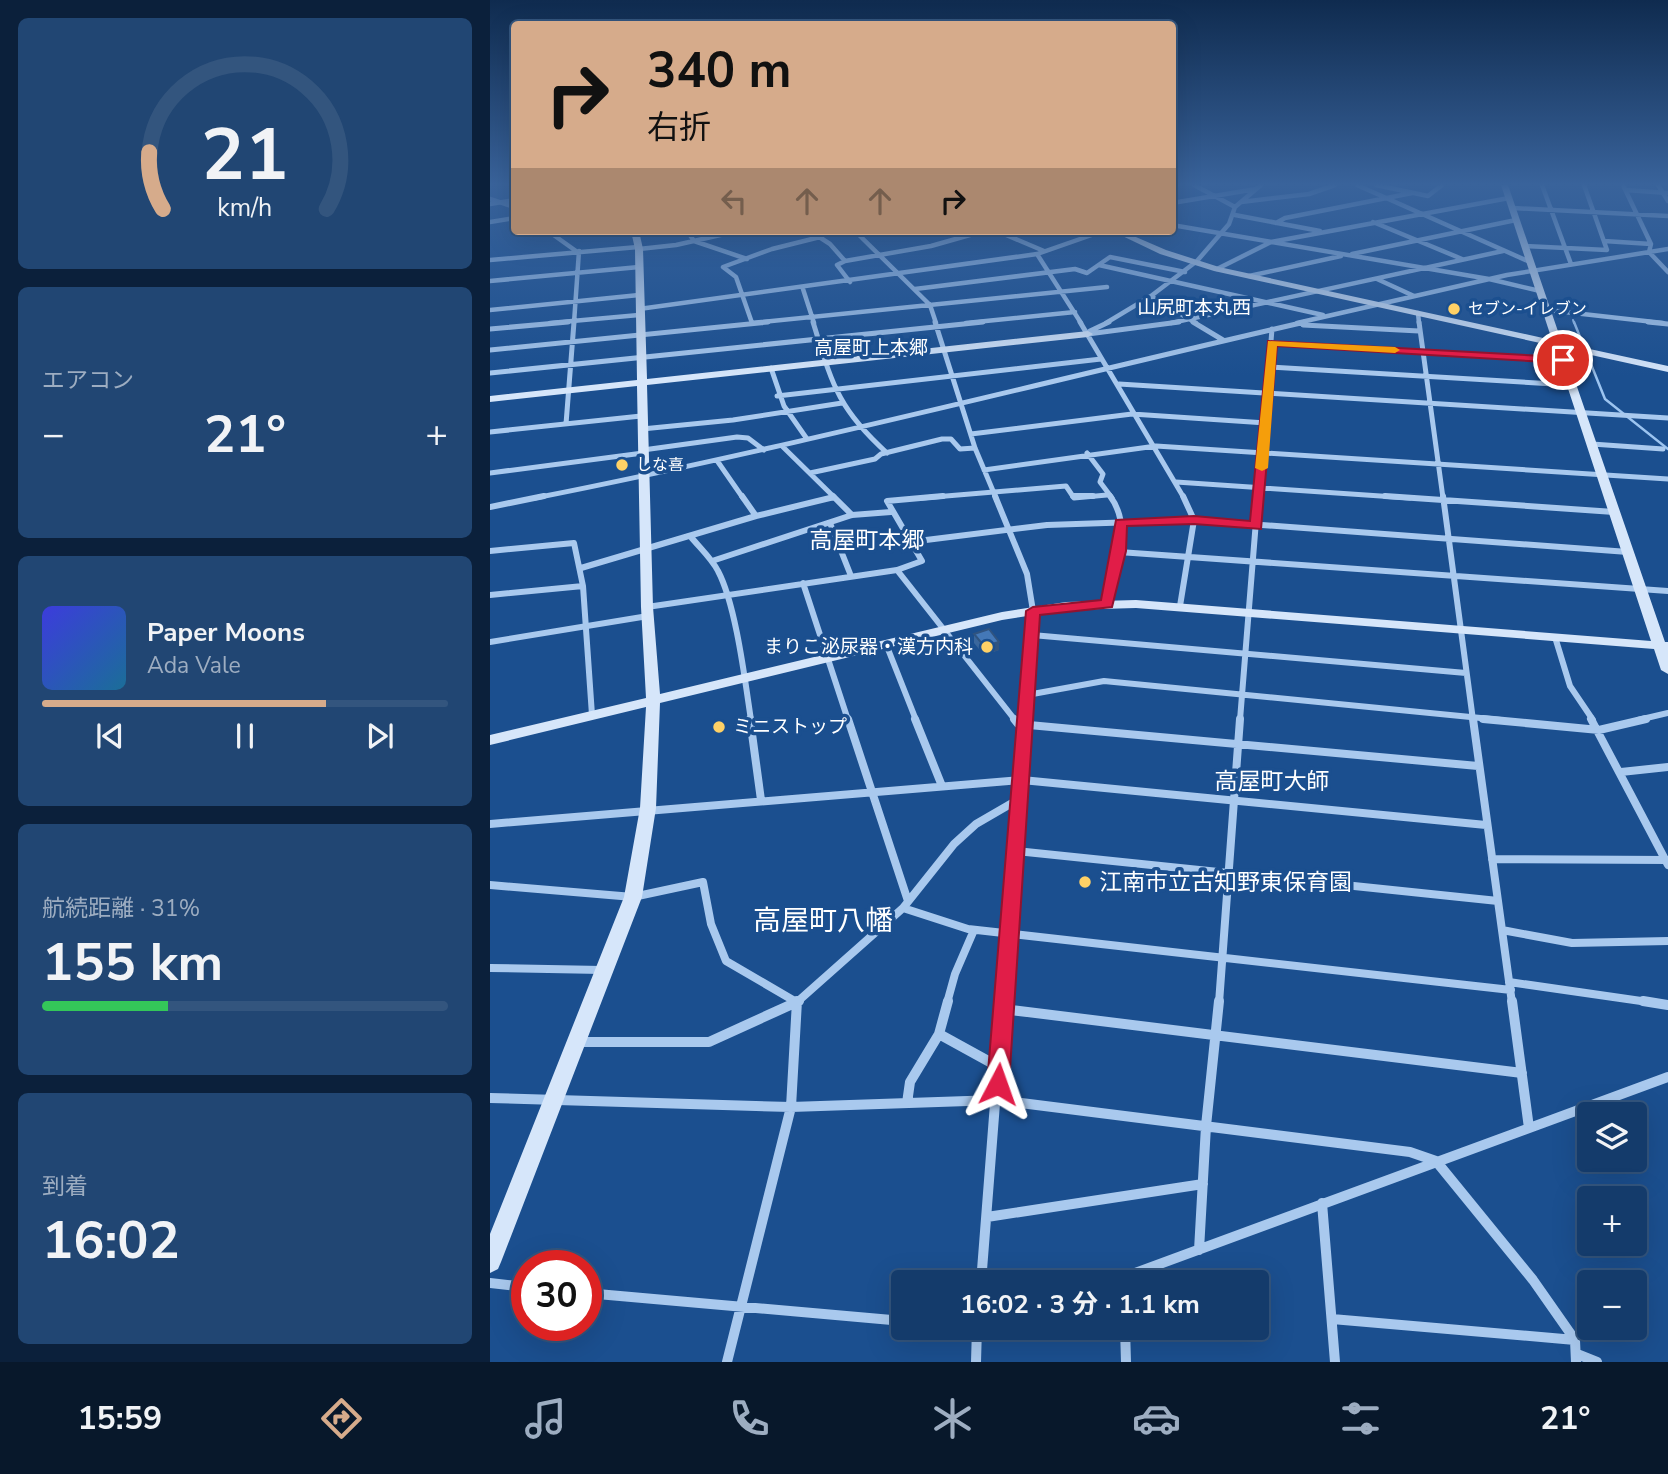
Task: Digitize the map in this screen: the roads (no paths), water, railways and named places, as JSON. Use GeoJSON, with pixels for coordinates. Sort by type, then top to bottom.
{"type":"FeatureCollection","features":[{"type":"Feature","properties":{"kind":"street"},"geometry":{"type":"LineString","coordinates":[[574,249],[578,251]]}},
{"type":"Feature","properties":{"kind":"street"},"geometry":{"type":"LineString","coordinates":[[490,260],[627,249]]}},
{"type":"Feature","properties":{"kind":"street"},"geometry":{"type":"LineString","coordinates":[[490,1262],[602,970],[633,897],[648,808],[653,701],[647,611],[638,249]]}},
{"type":"Feature","properties":{"kind":"street"},"geometry":{"type":"LineString","coordinates":[[716,249],[747,259]]}},
{"type":"Feature","properties":{"kind":"street"},"geometry":{"type":"LineString","coordinates":[[752,324],[736,277],[723,267],[776,249]]}},
{"type":"Feature","properties":{"kind":"street"},"geometry":{"type":"LineString","coordinates":[[832,249],[845,261]]}},
{"type":"Feature","properties":{"kind":"street"},"geometry":{"type":"LineString","coordinates":[[873,249],[930,305],[939,326],[975,448],[1027,574],[1033,611],[1021,798],[982,1270]]}},
{"type":"Feature","properties":{"kind":"street"},"geometry":{"type":"LineString","coordinates":[[850,282],[837,265],[845,261],[916,249]]}},
{"type":"Feature","properties":{"kind":"street"},"geometry":{"type":"LineString","coordinates":[[1038,249],[1044,251]]}},
{"type":"Feature","properties":{"kind":"street"},"geometry":{"type":"LineString","coordinates":[[490,329],[573,321],[639,306],[803,289],[1037,254],[1051,249]]}},
{"type":"Feature","properties":{"kind":"street"},"geometry":{"type":"LineString","coordinates":[[1159,249],[1217,269],[1668,369]]}},
{"type":"Feature","properties":{"kind":"street"},"geometry":{"type":"LineString","coordinates":[[1087,333],[1116,320],[1152,297],[1185,272],[1207,249]]}},
{"type":"Feature","properties":{"kind":"street"},"geometry":{"type":"LineString","coordinates":[[1217,269],[1258,249]]}},
{"type":"Feature","properties":{"kind":"street"},"geometry":{"type":"LineString","coordinates":[[1310,249],[1541,290]]}},
{"type":"Feature","properties":{"kind":"street"},"geometry":{"type":"LineString","coordinates":[[1248,276],[1379,249]]}},
{"type":"Feature","properties":{"kind":"street"},"geometry":{"type":"LineString","coordinates":[[1439,249],[1463,259]]}},
{"type":"Feature","properties":{"kind":"street"},"geometry":{"type":"LineString","coordinates":[[1498,249],[1532,265]]}},
{"type":"Feature","properties":{"kind":"street"},"geometry":{"type":"LineString","coordinates":[[1526,249],[1640,589],[1664,645],[1668,670]]}},
{"type":"Feature","properties":{"kind":"street"},"geometry":{"type":"LineString","coordinates":[[1568,249],[1571,264]]}},
{"type":"Feature","properties":{"kind":"street"},"geometry":{"type":"LineString","coordinates":[[1579,249],[1607,249]]}},
{"type":"Feature","properties":{"kind":"street"},"geometry":{"type":"LineString","coordinates":[[490,507],[718,462],[960,401],[1489,279],[1532,265],[1571,264],[1668,249]]}},
{"type":"Feature","properties":{"kind":"street"},"geometry":{"type":"LineString","coordinates":[[566,424],[578,251]]}},
{"type":"Feature","properties":{"kind":"street"},"geometry":{"type":"LineString","coordinates":[[490,399],[944,350],[1189,320],[1503,251]]}},
{"type":"Feature","properties":{"kind":"street"},"geometry":{"type":"LineString","coordinates":[[1649,252],[1668,272]]}},
{"type":"Feature","properties":{"kind":"street"},"geometry":{"type":"LineString","coordinates":[[1037,254],[1156,446],[1194,520],[1180,606]]}},
{"type":"Feature","properties":{"kind":"street"},"geometry":{"type":"LineString","coordinates":[[915,289],[1075,269],[1087,273],[1110,257],[1185,272]]}},
{"type":"Feature","properties":{"kind":"street"},"geometry":{"type":"LineString","coordinates":[[1098,265],[1327,316]]}},
{"type":"Feature","properties":{"kind":"street"},"geometry":{"type":"LineString","coordinates":[[490,281],[639,268]]}},
{"type":"Feature","properties":{"kind":"street"},"geometry":{"type":"LineString","coordinates":[[1377,278],[1414,296]]}},
{"type":"Feature","properties":{"kind":"street"},"geometry":{"type":"LineString","coordinates":[[490,350],[1107,287]]}},
{"type":"Feature","properties":{"kind":"street"},"geometry":{"type":"LineString","coordinates":[[803,289],[834,389],[858,427],[887,453]]}},
{"type":"Feature","properties":{"kind":"street"},"geometry":{"type":"LineString","coordinates":[[1152,297],[1223,340]]}},
{"type":"Feature","properties":{"kind":"street"},"geometry":{"type":"LineString","coordinates":[[490,310],[575,302],[639,306]]}},
{"type":"Feature","properties":{"kind":"street"},"geometry":{"type":"LineString","coordinates":[[1547,310],[1668,324]]}},
{"type":"Feature","properties":{"kind":"street"},"geometry":{"type":"LineString","coordinates":[[490,373],[1075,312]]}},
{"type":"Feature","properties":{"kind":"street"},"geometry":{"type":"LineString","coordinates":[[1418,313],[1529,1128]]}},
{"type":"Feature","properties":{"kind":"street"},"geometry":{"type":"LineString","coordinates":[[1295,324],[1419,331]]}},
{"type":"Feature","properties":{"kind":"street"},"geometry":{"type":"LineString","coordinates":[[1199,1250],[1206,1126],[1224,959],[1228,873],[1242,695],[1248,654],[1272,329]]}},
{"type":"Feature","properties":{"kind":"street"},"geometry":{"type":"LineString","coordinates":[[1272,343],[1563,360]]}},
{"type":"Feature","properties":{"kind":"street"},"geometry":{"type":"LineString","coordinates":[[777,396],[1101,359]]}},
{"type":"Feature","properties":{"kind":"street"},"geometry":{"type":"LineString","coordinates":[[1270,367],[1571,385]]}},
{"type":"Feature","properties":{"kind":"street"},"geometry":{"type":"LineString","coordinates":[[771,368],[777,396],[807,439]]}},
{"type":"Feature","properties":{"kind":"street"},"geometry":{"type":"LineString","coordinates":[[1119,384],[1668,418]]}},
{"type":"Feature","properties":{"kind":"street"},"geometry":{"type":"LineString","coordinates":[[490,432],[566,424],[642,422],[786,412],[842,403]]}},
{"type":"Feature","properties":{"kind":"street"},"geometry":{"type":"LineString","coordinates":[[971,434],[1000,428],[1137,414],[1265,423]]}},
{"type":"Feature","properties":{"kind":"street"},"geometry":{"type":"LineString","coordinates":[[490,473],[737,437],[748,438],[764,450]]}},
{"type":"Feature","properties":{"kind":"street"},"geometry":{"type":"LineString","coordinates":[[810,473],[875,459],[887,453],[942,439],[950,439],[960,449],[975,448]]}},
{"type":"Feature","properties":{"kind":"street"},"geometry":{"type":"LineString","coordinates":[[1591,444],[1663,449]]}},
{"type":"Feature","properties":{"kind":"street"},"geometry":{"type":"LineString","coordinates":[[782,446],[852,515]]}},
{"type":"Feature","properties":{"kind":"street"},"geometry":{"type":"LineString","coordinates":[[984,470],[1087,453],[1156,446],[1602,477],[1668,479]]}},
{"type":"Feature","properties":{"kind":"street"},"geometry":{"type":"LineString","coordinates":[[1087,453],[1103,474],[1100,480],[1107,495],[1114,500],[1121,522],[1119,552],[1107,604]]}},
{"type":"Feature","properties":{"kind":"street"},"geometry":{"type":"LineString","coordinates":[[718,462],[756,516]]}},
{"type":"Feature","properties":{"kind":"street"},"geometry":{"type":"LineString","coordinates":[[1176,482],[1614,512]]}},
{"type":"Feature","properties":{"kind":"street"},"geometry":{"type":"LineString","coordinates":[[490,642],[586,625],[726,593],[897,570],[922,561],[887,501],[1066,486],[1074,498],[1107,495]]}},
{"type":"Feature","properties":{"kind":"street"},"geometry":{"type":"LineString","coordinates":[[580,568],[756,516],[834,497]]}},
{"type":"Feature","properties":{"kind":"street"},"geometry":{"type":"LineString","coordinates":[[712,561],[793,532],[852,515],[891,512]]}},
{"type":"Feature","properties":{"kind":"street"},"geometry":{"type":"LineString","coordinates":[[910,542],[1008,528],[1194,520],[1628,552]]}},
{"type":"Feature","properties":{"kind":"street"},"geometry":{"type":"LineString","coordinates":[[830,523],[851,576]]}},
{"type":"Feature","properties":{"kind":"street"},"geometry":{"type":"LineString","coordinates":[[691,537],[712,561],[726,593],[745,678],[761,800]]}},
{"type":"Feature","properties":{"kind":"street"},"geometry":{"type":"LineString","coordinates":[[490,551],[573,543],[583,586],[592,715]]}},
{"type":"Feature","properties":{"kind":"street"},"geometry":{"type":"LineString","coordinates":[[1119,552],[1668,592]]}},
{"type":"Feature","properties":{"kind":"street"},"geometry":{"type":"LineString","coordinates":[[897,570],[1013,721],[1478,766]]}},
{"type":"Feature","properties":{"kind":"street"},"geometry":{"type":"LineString","coordinates":[[803,583],[873,791],[906,904]]}},
{"type":"Feature","properties":{"kind":"street"},"geometry":{"type":"LineString","coordinates":[[490,595],[583,586]]}},
{"type":"Feature","properties":{"kind":"street"},"geometry":{"type":"LineString","coordinates":[[490,740],[942,630],[1033,611],[1107,604],[1180,606],[1664,645]]}},
{"type":"Feature","properties":{"kind":"street"},"geometry":{"type":"LineString","coordinates":[[1032,635],[1466,673]]}},
{"type":"Feature","properties":{"kind":"street"},"geometry":{"type":"LineString","coordinates":[[1492,859],[1667,862],[1599,730],[1570,686],[1555,637]]}},
{"type":"Feature","properties":{"kind":"street"},"geometry":{"type":"LineString","coordinates":[[886,644],[942,786]]}},
{"type":"Feature","properties":{"kind":"street"},"geometry":{"type":"LineString","coordinates":[[1027,695],[1104,681],[1599,730],[1668,713]]}},
{"type":"Feature","properties":{"kind":"street"},"geometry":{"type":"LineString","coordinates":[[1621,772],[1668,767]]}},
{"type":"Feature","properties":{"kind":"street"},"geometry":{"type":"LineString","coordinates":[[490,824],[648,808],[1022,780],[1486,825]]}},
{"type":"Feature","properties":{"kind":"street"},"geometry":{"type":"LineString","coordinates":[[574,1042],[709,1042],[798,1002],[906,904],[954,844],[976,824],[1021,798]]}},
{"type":"Feature","properties":{"kind":"street"},"geometry":{"type":"LineString","coordinates":[[1016,851],[1499,901]]}},
{"type":"Feature","properties":{"kind":"street"},"geometry":{"type":"LineString","coordinates":[[490,885],[633,897],[703,882],[711,924],[726,961],[798,1002]]}},
{"type":"Feature","properties":{"kind":"street"},"geometry":{"type":"LineString","coordinates":[[906,904],[974,930],[1668,1005]]}},
{"type":"Feature","properties":{"kind":"street"},"geometry":{"type":"LineString","coordinates":[[907,1103],[910,1082],[939,1034],[955,974],[974,930]]}},
{"type":"Feature","properties":{"kind":"street"},"geometry":{"type":"LineString","coordinates":[[1502,930],[1572,943],[1668,941]]}},
{"type":"Feature","properties":{"kind":"street"},"geometry":{"type":"LineString","coordinates":[[490,968],[602,970]]}},
{"type":"Feature","properties":{"kind":"street"},"geometry":{"type":"LineString","coordinates":[[727,1362],[791,1107],[798,1002]]}},
{"type":"Feature","properties":{"kind":"street"},"geometry":{"type":"LineString","coordinates":[[1003,1009],[1522,1073]]}},
{"type":"Feature","properties":{"kind":"street"},"geometry":{"type":"LineString","coordinates":[[939,1034],[999,1067]]}},
{"type":"Feature","properties":{"kind":"street"},"geometry":{"type":"LineString","coordinates":[[1149,1270],[1322,1203],[1668,1077]]}},
{"type":"Feature","properties":{"kind":"street"},"geometry":{"type":"LineString","coordinates":[[490,1098],[791,1107],[997,1100],[1410,1152],[1436,1161],[1533,1280],[1575,1340],[1576,1358],[1597,1362]]}},
{"type":"Feature","properties":{"kind":"street"},"geometry":{"type":"LineString","coordinates":[[987,1217],[1203,1184]]}},
{"type":"Feature","properties":{"kind":"street"},"geometry":{"type":"LineString","coordinates":[[1322,1203],[1335,1362]]}},
{"type":"Feature","properties":{"kind":"street"},"geometry":{"type":"LineString","coordinates":[[490,1283],[511,1285]]}},
{"type":"Feature","properties":{"kind":"street"},"geometry":{"type":"LineString","coordinates":[[602,1295],[891,1320]]}},
{"type":"Feature","properties":{"kind":"street"},"geometry":{"type":"LineString","coordinates":[[1332,1319],[1575,1340]]}},
{"type":"Feature","properties":{"kind":"street"},"geometry":{"type":"LineString","coordinates":[[976,1362],[977,1340]]}},
{"type":"Feature","properties":{"kind":"street"},"geometry":{"type":"LineString","coordinates":[[1125,1340],[1126,1362]]}},
{"type":"Feature","properties":{"kind":"waterway"},"geometry":{"type":"LineString","coordinates":[[1574,322],[1605,399],[1668,449]]}},
{"type":"Feature","properties":{"kind":"place","name":"セブン-イレブン"},"geometry":{"type":"Point","coordinates":[1454,309]}},
{"type":"Feature","properties":{"kind":"place","name":"しな喜"},"geometry":{"type":"Point","coordinates":[622,465]}},
{"type":"Feature","properties":{"kind":"place","name":"まりこ泌尿器・漢方内科"},"geometry":{"type":"Point","coordinates":[987,647]}},
{"type":"Feature","properties":{"kind":"place","name":"ミニストップ"},"geometry":{"type":"Point","coordinates":[719,727]}},
{"type":"Feature","properties":{"kind":"place","name":"江南市立古知野東保育園"},"geometry":{"type":"Point","coordinates":[1085,882]}},
{"type":"Feature","properties":{"kind":"district","name":"山尻町本丸西"},"geometry":{"type":"Point","coordinates":[1194,308]}},
{"type":"Feature","properties":{"kind":"district","name":"高屋町上本郷"},"geometry":{"type":"Point","coordinates":[871,348]}},
{"type":"Feature","properties":{"kind":"district","name":"高屋町本郷"},"geometry":{"type":"Point","coordinates":[867,540]}},
{"type":"Feature","properties":{"kind":"district","name":"高屋町大師"},"geometry":{"type":"Point","coordinates":[1272,781]}},
{"type":"Feature","properties":{"kind":"district","name":"高屋町八幡"},"geometry":{"type":"Point","coordinates":[823,921]}}]}
